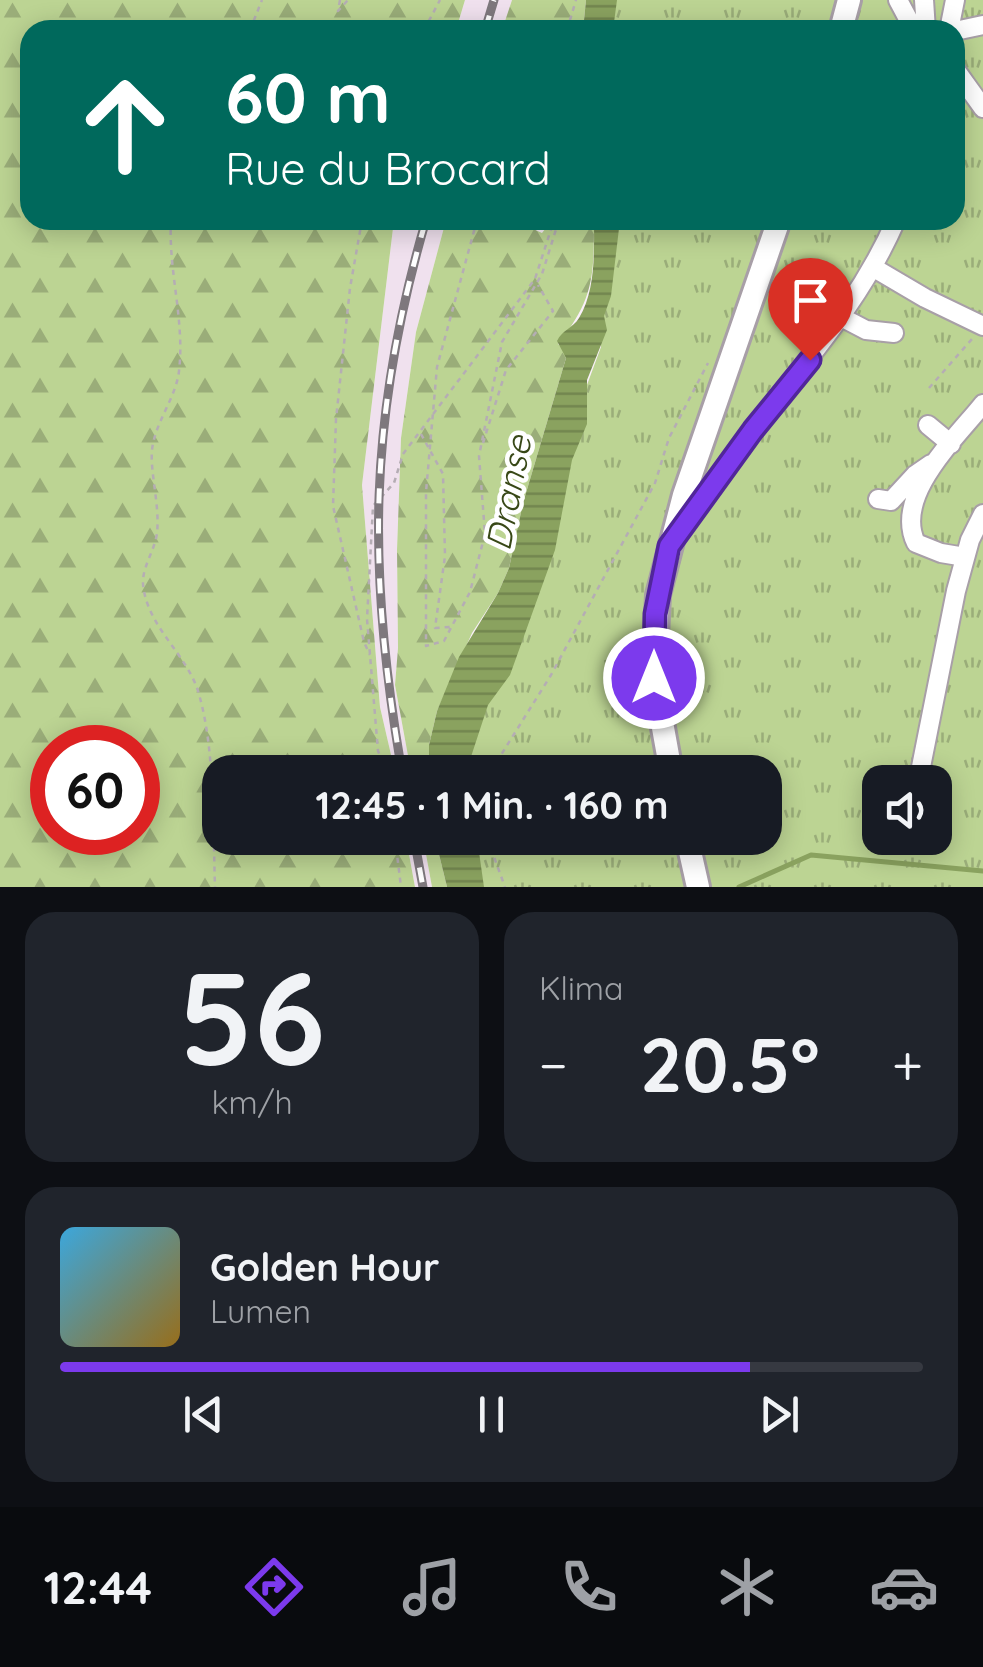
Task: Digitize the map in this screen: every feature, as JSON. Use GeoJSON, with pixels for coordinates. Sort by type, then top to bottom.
{"type":"FeatureCollection","features":[{"type":"Feature","properties":{"kind":"main road"},"geometry":{"type":"LineString","coordinates":[[667,755],[654,658],[658,595],[695,463],[776,230]]}},
{"type":"Feature","properties":{"kind":"main road"},"geometry":{"type":"LineString","coordinates":[[691,855],[698,886]]}},
{"type":"Feature","properties":{"kind":"street"},"geometry":{"type":"LineString","coordinates":[[965,82],[983,108]]}},
{"type":"Feature","properties":{"kind":"street"},"geometry":{"type":"LineString","coordinates":[[669,546],[749,435],[843,318],[874,268],[891,230]]}},
{"type":"Feature","properties":{"kind":"street"},"geometry":{"type":"LineString","coordinates":[[874,268],[982,325]]}},
{"type":"Feature","properties":{"kind":"street"},"geometry":{"type":"LineString","coordinates":[[843,318],[866,330],[894,334]]}},
{"type":"Feature","properties":{"kind":"street"},"geometry":{"type":"LineString","coordinates":[[965,557],[920,546],[912,534],[910,518],[914,498],[934,465],[983,404]]}},
{"type":"Feature","properties":{"kind":"street"},"geometry":{"type":"LineString","coordinates":[[928,425],[951,444]]}},
{"type":"Feature","properties":{"kind":"street"},"geometry":{"type":"LineString","coordinates":[[878,498],[890,501],[923,467],[934,465]]}},
{"type":"Feature","properties":{"kind":"street"},"geometry":{"type":"LineString","coordinates":[[920,765],[940,658],[965,557],[983,514]]}},
{"type":"Feature","properties":{"kind":"path"},"geometry":{"type":"LineString","coordinates":[[340,0],[338,12],[348,0]]}},
{"type":"Feature","properties":{"kind":"path"},"geometry":{"type":"LineString","coordinates":[[170,230],[169,254],[182,335],[179,376],[152,451],[158,494],[157,537],[142,580],[149,614],[189,665],[201,698],[212,792],[215,887]]}},
{"type":"Feature","properties":{"kind":"path"},"geometry":{"type":"LineString","coordinates":[[360,230],[336,418],[333,506],[370,656]]}},
{"type":"Feature","properties":{"kind":"path"},"geometry":{"type":"LineString","coordinates":[[474,230],[437,367],[429,449],[426,646],[444,641],[470,592],[485,534],[478,456],[502,342],[536,281],[554,230]]}},
{"type":"Feature","properties":{"kind":"path"},"geometry":{"type":"LineString","coordinates":[[380,755],[368,619],[373,506],[394,484],[404,454],[536,281]]}},
{"type":"Feature","properties":{"kind":"path"},"geometry":{"type":"LineString","coordinates":[[478,456],[506,370],[552,311],[536,281]]}},
{"type":"Feature","properties":{"kind":"path"},"geometry":{"type":"LineString","coordinates":[[929,388],[982,325]]}},
{"type":"Feature","properties":{"kind":"path"},"geometry":{"type":"LineString","coordinates":[[501,755],[552,674],[656,482],[670,438],[708,363]]}},
{"type":"Feature","properties":{"kind":"path"},"geometry":{"type":"LineString","coordinates":[[420,432],[443,474],[445,556],[435,628],[450,626]]}},
{"type":"Feature","properties":{"kind":"path"},"geometry":{"type":"LineString","coordinates":[[397,855],[401,887]]}},
{"type":"Feature","properties":{"kind":"path"},"geometry":{"type":"LineString","coordinates":[[494,855],[505,887]]}},
{"type":"Feature","properties":{"kind":"shaded area"},"geometry":{"type":"Polygon","coordinates":[[[465,0],[512,0],[505,20],[459,20],[465,0]]]}},
{"type":"Feature","properties":{"kind":"shaded area"},"geometry":{"type":"Polygon","coordinates":[[[586,0],[617,0],[614,20],[584,20],[586,0]]]}},
{"type":"Feature","properties":{"kind":"shaded area"},"geometry":{"type":"Polygon","coordinates":[[[393,230],[443,230],[416,332],[401,438],[395,685],[408,755],[391,755],[380,707],[362,485],[393,230]]]}},
{"type":"Feature","properties":{"kind":"shaded area","name":"Dranse"},"geometry":{"type":"Polygon","coordinates":[[[594,230],[619,230],[611,296],[604,316],[607,330],[587,380],[587,424],[572,460],[555,550],[510,675],[488,705],[472,755],[429,755],[437,711],[459,657],[509,568],[523,503],[566,358],[557,341],[579,318],[589,295],[594,230]]]}},
{"type":"Feature","properties":{"kind":"shaded area"},"geometry":{"type":"Polygon","coordinates":[[[409,855],[426,855],[432,887],[415,887],[409,855]]]}},
{"type":"Feature","properties":{"kind":"shaded area"},"geometry":{"type":"Polygon","coordinates":[[[439,855],[479,855],[484,887],[447,887],[439,855]]]}},
{"type":"Feature","properties":{"kind":"green space"},"geometry":{"type":"Polygon","coordinates":[[[0,0],[465,0],[459,20],[20,20],[20,230],[393,230],[362,485],[380,707],[391,755],[202,755],[202,855],[409,855],[415,887],[0,887],[0,0]]]}},
{"type":"Feature","properties":{"kind":"green space"},"geometry":{"type":"Polygon","coordinates":[[[512,0],[586,0],[584,20],[505,20],[512,0]]]}},
{"type":"Feature","properties":{"kind":"green space"},"geometry":{"type":"Polygon","coordinates":[[[599,0],[983,0],[983,887],[470,887],[460,855],[782,855],[782,755],[462,755],[480,674],[601,347],[599,230],[965,230],[965,20],[597,20],[599,0]]]}},
{"type":"Feature","properties":{"kind":"green space"},"geometry":{"type":"Polygon","coordinates":[[[443,230],[594,230],[590,286],[579,314],[558,344],[566,358],[523,503],[509,568],[472,633],[437,711],[429,755],[408,755],[395,685],[401,438],[416,332],[443,230]]]}},
{"type":"Feature","properties":{"kind":"green space"},"geometry":{"type":"Polygon","coordinates":[[[426,855],[439,855],[447,887],[432,887],[426,855]]]}},
{"type":"Feature","properties":{"kind":"waterway"},"geometry":{"type":"LineString","coordinates":[[739,887],[811,855],[983,871]]}},
{"type":"Feature","properties":{"kind":"railway"},"geometry":{"type":"LineString","coordinates":[[488,20],[494,0]]}},
{"type":"Feature","properties":{"kind":"railway"},"geometry":{"type":"LineString","coordinates":[[399,755],[383,629],[379,495],[393,362],[423,230]]}},
{"type":"Feature","properties":{"kind":"railway"},"geometry":{"type":"LineString","coordinates":[[417,855],[423,887]]}},
{"type":"Feature","properties":{"kind":"route"},"geometry":{"type":"LineString","coordinates":[[654,678],[655,614],[669,546],[740,447],[810,360]]}}]}
